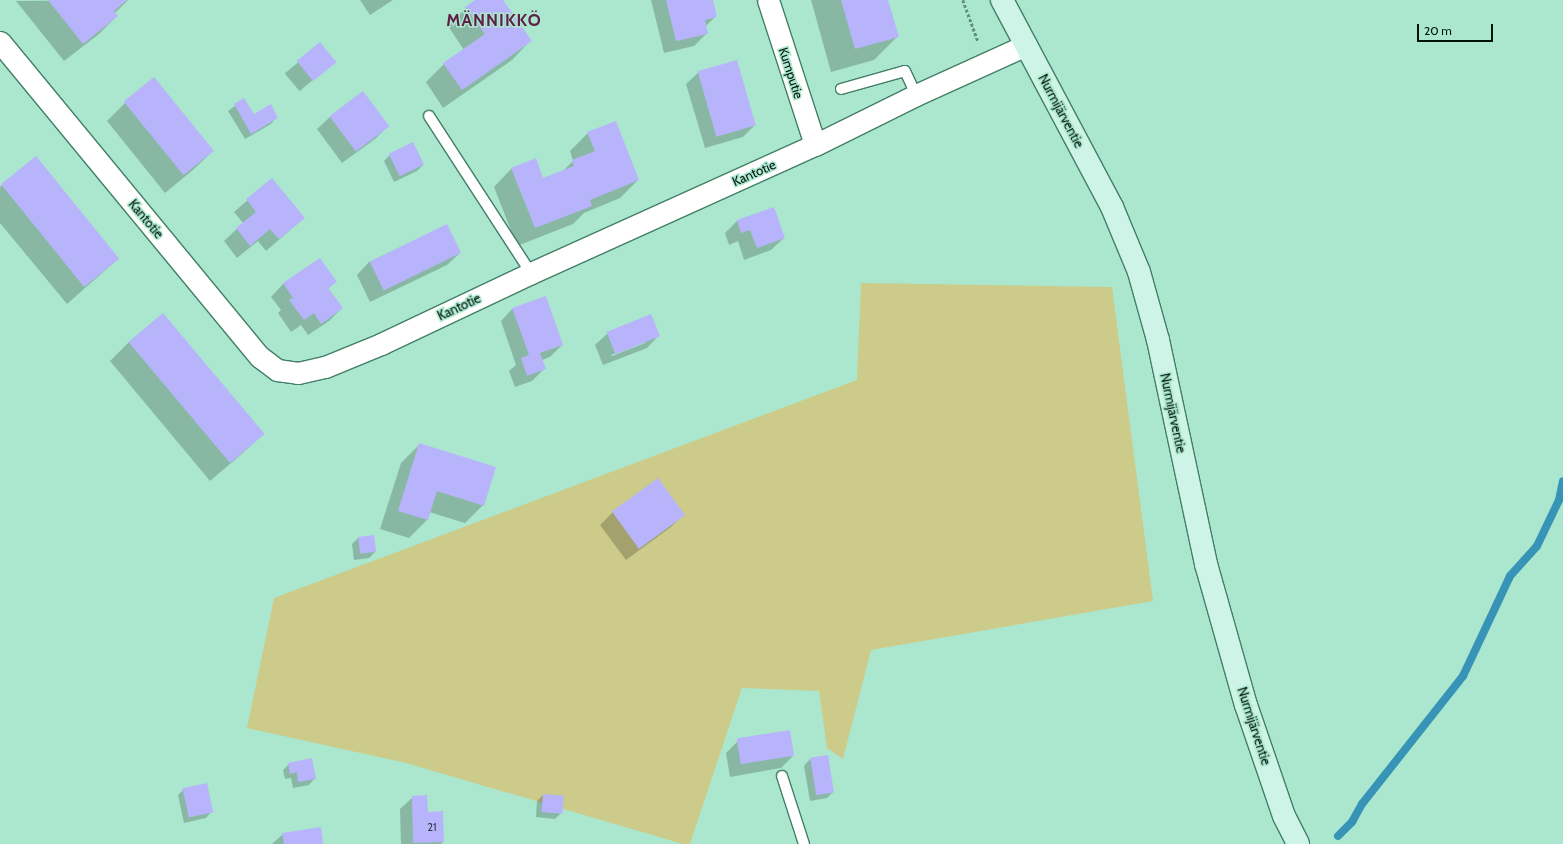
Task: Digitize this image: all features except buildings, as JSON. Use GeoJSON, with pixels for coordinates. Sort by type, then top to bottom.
{"type":"FeatureCollection","features":[{"type":"Feature","properties":{"kind":"street","name":"Kumputie"},"geometry":{"type":"LineString","coordinates":[[768,0],[815,145]]}},
{"type":"Feature","properties":{"kind":"street","name":"Nurmijärventie"},"geometry":{"type":"LineString","coordinates":[[1002,0],[1112,207],[1139,272],[1158,340],[1208,572],[1246,705],[1284,816],[1298,844]]}},
{"type":"Feature","properties":{"kind":"street","name":"Kantotie"},"geometry":{"type":"LineString","coordinates":[[0,42],[260,357],[278,370],[298,373],[325,367],[381,344],[815,145],[916,95],[987,64],[1026,44]]}},
{"type":"Feature","properties":{"kind":"lane"},"geometry":{"type":"LineString","coordinates":[[841,89],[905,71],[916,95]]}},
{"type":"Feature","properties":{"kind":"lane"},"geometry":{"type":"LineString","coordinates":[[429,116],[531,274]]}},
{"type":"Feature","properties":{"kind":"lane"},"geometry":{"type":"LineString","coordinates":[[782,776],[804,844]]}},
{"type":"Feature","properties":{"kind":"path"},"geometry":{"type":"LineString","coordinates":[[963,0],[987,64]]}},
{"type":"Feature","properties":{"kind":"shaded area"},"geometry":{"type":"Polygon","coordinates":[[[861,283],[1112,287],[1153,601],[871,650],[843,759],[827,748],[819,691],[742,688],[690,844],[683,844],[406,763],[247,728],[274,598],[857,380],[861,283]]]}},
{"type":"Feature","properties":{"kind":"waterway"},"geometry":{"type":"LineString","coordinates":[[1338,836],[1352,822],[1362,804],[1463,676],[1510,576],[1537,546],[1559,500],[1563,481]]}},
{"type":"Feature","properties":{"kind":"district","name":"MÄNNIKKÖ"},"geometry":{"type":"Point","coordinates":[494,21]}}]}
